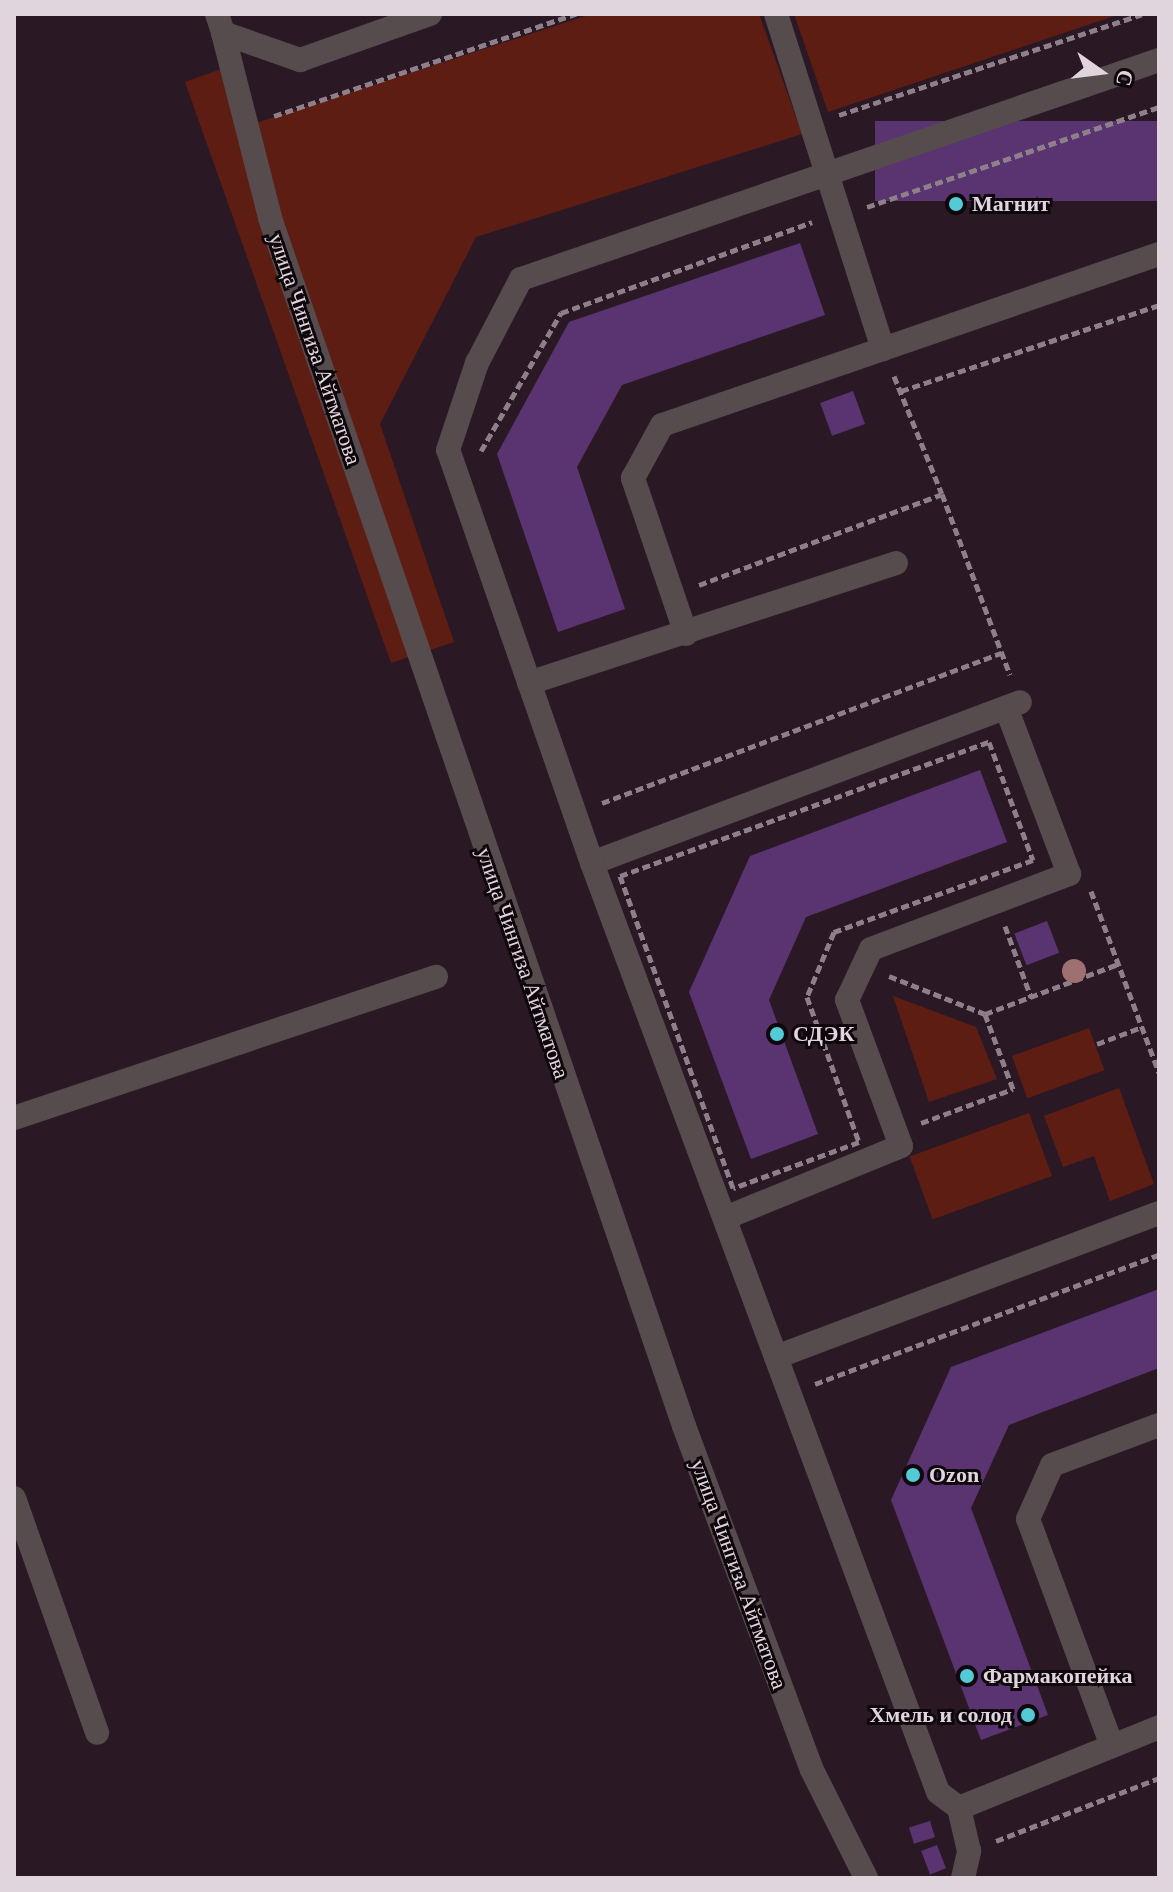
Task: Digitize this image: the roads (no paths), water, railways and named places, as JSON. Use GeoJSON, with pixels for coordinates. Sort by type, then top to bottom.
{"type":"FeatureCollection","features":[{"type":"Feature","properties":{"kind":"street"},"geometry":{"type":"LineString","coordinates":[[220,23],[300,60],[430,14]]}},
{"type":"Feature","properties":{"kind":"street"},"geometry":{"type":"LineString","coordinates":[[776,14],[883,349]]}},
{"type":"Feature","properties":{"kind":"street","name":"улица Чингиза Айтматова"},"geometry":{"type":"LineString","coordinates":[[220,23],[270,218],[678,1411],[812,1770],[866,1878]]}},
{"type":"Feature","properties":{"kind":"street"},"geometry":{"type":"LineString","coordinates":[[963,1878],[969,1851],[959,1808],[938,1792],[592,863],[448,450],[477,363],[521,279],[827,171],[1159,60]]}},
{"type":"Feature","properties":{"kind":"street"},"geometry":{"type":"LineString","coordinates":[[686,634],[633,478],[662,425],[1159,254]]}},
{"type":"Feature","properties":{"kind":"street"},"geometry":{"type":"LineString","coordinates":[[529,683],[896,563]]}},
{"type":"Feature","properties":{"kind":"street"},"geometry":{"type":"LineString","coordinates":[[592,863],[1013,704],[1069,874],[871,949],[847,1000],[901,1146],[725,1218]]}},
{"type":"Feature","properties":{"kind":"street"},"geometry":{"type":"LineString","coordinates":[[14,1118],[436,977]]}},
{"type":"Feature","properties":{"kind":"street"},"geometry":{"type":"LineString","coordinates":[[776,1357],[1159,1213]]}},
{"type":"Feature","properties":{"kind":"street"},"geometry":{"type":"LineString","coordinates":[[1112,1746],[1028,1519],[1052,1465],[1159,1425]]}},
{"type":"Feature","properties":{"kind":"street"},"geometry":{"type":"LineString","coordinates":[[14,1498],[97,1733]]}},
{"type":"Feature","properties":{"kind":"street"},"geometry":{"type":"LineString","coordinates":[[959,1808],[1159,1727]]}},
{"type":"Feature","properties":{"kind":"place","name":"Магнит"},"geometry":{"type":"Point","coordinates":[956,204]}},
{"type":"Feature","properties":{"kind":"place","name":"СДЭК"},"geometry":{"type":"Point","coordinates":[777,1034]}},
{"type":"Feature","properties":{"kind":"place","name":"Ozon"},"geometry":{"type":"Point","coordinates":[913,1475]}},
{"type":"Feature","properties":{"kind":"place","name":"Фармакопейка"},"geometry":{"type":"Point","coordinates":[967,1676]}},
{"type":"Feature","properties":{"kind":"place","name":"Хмель и солод"},"geometry":{"type":"Point","coordinates":[1028,1715]}}]}
